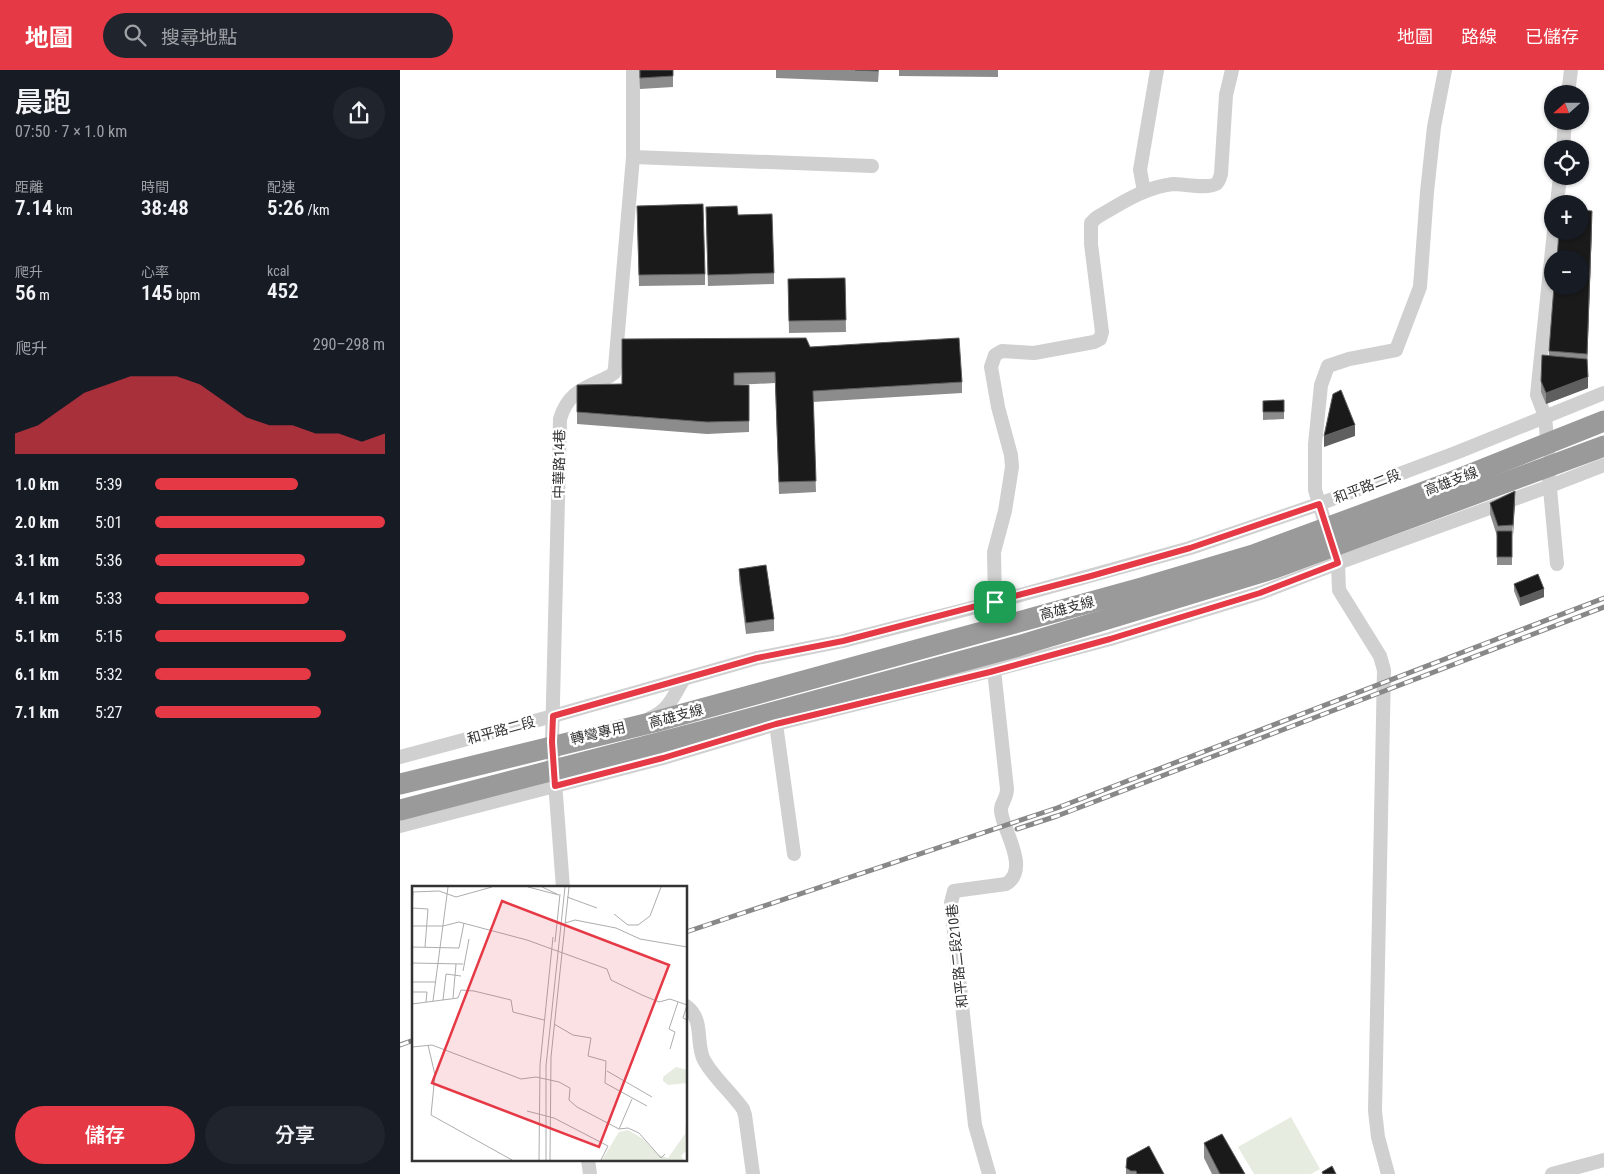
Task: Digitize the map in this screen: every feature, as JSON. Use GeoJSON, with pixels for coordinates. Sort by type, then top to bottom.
{"type":"FeatureCollection","features":[{"type":"Feature","properties":{"kind":"highway","name":"高雄支線"},"geometry":{"type":"LineString","coordinates":[[400,784],[654,722],[1142,588],[1253,555],[1456,480],[1604,421]]}},
{"type":"Feature","properties":{"kind":"highway","name":"高雄支線"},"geometry":{"type":"LineString","coordinates":[[400,810],[1018,646],[1275,568],[1604,446]]}},
{"type":"Feature","properties":{"kind":"street","name":"中華路14巷"},"geometry":{"type":"LineString","coordinates":[[563,886],[552,742],[560,418],[565,404],[574,394],[610,376],[614,372],[633,157],[633,70]]}},
{"type":"Feature","properties":{"kind":"street"},"geometry":{"type":"LineString","coordinates":[[1144,191],[1140,170],[1157,70]]}},
{"type":"Feature","properties":{"kind":"street"},"geometry":{"type":"LineString","coordinates":[[995,602],[994,552],[1005,511],[1012,467],[1011,455],[998,407],[991,366],[992,360],[995,355],[1002,351],[1034,353],[1094,342],[1100,338],[1102,332],[1091,244],[1091,223],[1096,218],[1144,191],[1173,184],[1209,186],[1219,181],[1226,95],[1232,70]]}},
{"type":"Feature","properties":{"kind":"street"},"geometry":{"type":"LineString","coordinates":[[1388,1174],[1378,1137],[1376,1111],[1384,670],[1380,656],[1339,590],[1338,563],[1315,490],[1315,444],[1321,384],[1328,366],[1349,359],[1396,350],[1420,287],[1434,127],[1445,70]]}},
{"type":"Feature","properties":{"kind":"street"},"geometry":{"type":"LineString","coordinates":[[1569,85],[1571,70]]}},
{"type":"Feature","properties":{"kind":"street"},"geometry":{"type":"LineString","coordinates":[[633,157],[872,166]]}},
{"type":"Feature","properties":{"kind":"street"},"geometry":{"type":"LineString","coordinates":[[1553,240],[1537,395],[1545,416],[1557,564]]}},
{"type":"Feature","properties":{"kind":"street","name":"和平路二段"},"geometry":{"type":"LineString","coordinates":[[400,757],[757,658],[843,641],[995,602],[1190,548],[1319,504],[1458,452],[1604,393]]}},
{"type":"Feature","properties":{"kind":"street"},"geometry":{"type":"LineString","coordinates":[[400,826],[663,758],[776,724],[1110,639],[1260,593],[1604,465]]}},
{"type":"Feature","properties":{"kind":"street","name":"和平路二段210巷"},"geometry":{"type":"LineString","coordinates":[[989,1174],[975,1125],[951,902],[954,891],[1006,884],[1012,878],[1016,867],[1012,842],[1001,813],[1007,789],[994,670]]}},
{"type":"Feature","properties":{"kind":"street","name":"轉彎專用"},"geometry":{"type":"LineString","coordinates":[[552,742],[616,732],[658,714],[670,703],[683,680]]}},
{"type":"Feature","properties":{"kind":"street"},"geometry":{"type":"LineString","coordinates":[[776,724],[794,854]]}},
{"type":"Feature","properties":{"kind":"street"},"geometry":{"type":"LineString","coordinates":[[688,1008],[692,1011],[697,1022],[703,1058],[743,1109],[753,1174]]}},
{"type":"Feature","properties":{"kind":"street"},"geometry":{"type":"LineString","coordinates":[[1552,1174],[1604,1160]]}},
{"type":"Feature","properties":{"kind":"shaded area"},"geometry":{"type":"Polygon","coordinates":[[[1291,1117],[1320,1169],[1311,1174],[1254,1174],[1238,1147],[1291,1117]]]}},
{"type":"Feature","properties":{"kind":"building"},"geometry":{"type":"Polygon","coordinates":[[[640,70],[673,70],[673,76],[640,78],[640,70]]]}},
{"type":"Feature","properties":{"kind":"building"},"geometry":{"type":"Polygon","coordinates":[[[703,204],[705,274],[639,275],[637,206],[703,204]]]}},
{"type":"Feature","properties":{"kind":"building"},"geometry":{"type":"Polygon","coordinates":[[[737,206],[738,215],[772,214],[774,273],[708,275],[706,207],[737,206]]]}},
{"type":"Feature","properties":{"kind":"building"},"geometry":{"type":"Polygon","coordinates":[[[1589,211],[1592,211],[1587,354],[1549,351],[1553,295],[1589,295],[1589,250],[1558,250],[1558,240],[1589,240],[1589,211]]]}},
{"type":"Feature","properties":{"kind":"building"},"geometry":{"type":"Polygon","coordinates":[[[845,278],[846,320],[789,321],[788,279],[845,278]]]}},
{"type":"Feature","properties":{"kind":"building"},"geometry":{"type":"Polygon","coordinates":[[[806,338],[810,347],[959,338],[962,382],[813,391],[816,481],[779,482],[775,372],[734,373],[734,385],[749,385],[749,421],[707,422],[577,412],[577,385],[622,384],[622,339],[806,338]]]}},
{"type":"Feature","properties":{"kind":"building"},"geometry":{"type":"Polygon","coordinates":[[[1542,355],[1587,359],[1588,377],[1546,393],[1541,381],[1542,355]]]}},
{"type":"Feature","properties":{"kind":"building"},"geometry":{"type":"Polygon","coordinates":[[[1341,390],[1355,425],[1324,436],[1333,394],[1341,390]]]}},
{"type":"Feature","properties":{"kind":"building"},"geometry":{"type":"Polygon","coordinates":[[[1284,400],[1284,412],[1263,412],[1263,401],[1284,400]]]}},
{"type":"Feature","properties":{"kind":"building"},"geometry":{"type":"Polygon","coordinates":[[[1515,491],[1513,525],[1498,526],[1490,503],[1515,491]]]}},
{"type":"Feature","properties":{"kind":"building"},"geometry":{"type":"Polygon","coordinates":[[[1497,531],[1512,531],[1512,557],[1497,557],[1497,531]]]}},
{"type":"Feature","properties":{"kind":"building"},"geometry":{"type":"Polygon","coordinates":[[[766,565],[774,619],[746,623],[739,569],[766,565]]]}},
{"type":"Feature","properties":{"kind":"building"},"geometry":{"type":"Polygon","coordinates":[[[1538,574],[1544,589],[1520,598],[1514,584],[1538,574]]]}},
{"type":"Feature","properties":{"kind":"building"},"geometry":{"type":"Polygon","coordinates":[[[1222,1134],[1245,1174],[1220,1174],[1204,1143],[1222,1134]]]}},
{"type":"Feature","properties":{"kind":"building"},"geometry":{"type":"Polygon","coordinates":[[[1149,1146],[1164,1174],[1137,1174],[1136,1171],[1126,1168],[1127,1158],[1149,1146]]]}},
{"type":"Feature","properties":{"kind":"building"},"geometry":{"type":"Polygon","coordinates":[[[1332,1166],[1336,1174],[1323,1174],[1322,1172],[1332,1166]]]}},
{"type":"Feature","properties":{"kind":"railway"},"geometry":{"type":"LineString","coordinates":[[688,931],[1057,808],[1604,598]]}},
{"type":"Feature","properties":{"kind":"railway"},"geometry":{"type":"LineString","coordinates":[[1017,829],[1057,816],[1604,607]]}},
{"type":"Feature","properties":{"kind":"railway"},"geometry":{"type":"LineString","coordinates":[[400,1045],[412,1041]]}},
{"type":"Feature","properties":{"kind":"route"},"geometry":{"type":"LineString","coordinates":[[1319,504],[1338,563],[1260,593],[1110,639],[990,672],[776,724],[663,758],[555,786],[552,742],[553,716],[757,658],[843,641],[995,602],[1190,548],[1319,504]]}}]}
